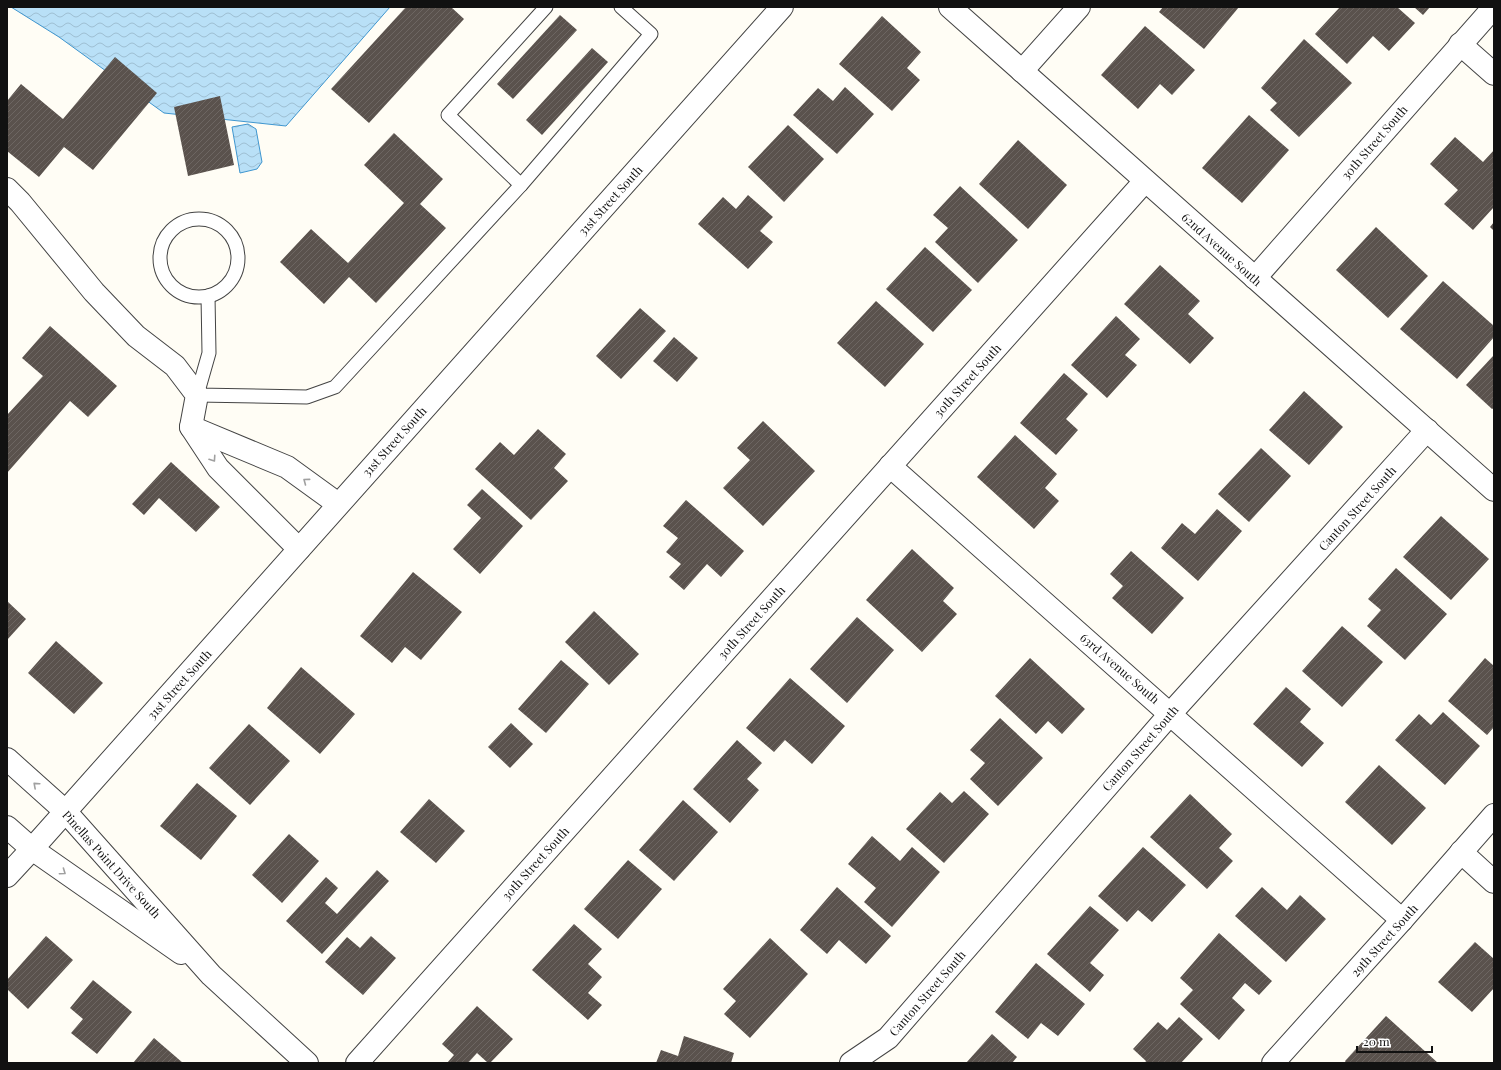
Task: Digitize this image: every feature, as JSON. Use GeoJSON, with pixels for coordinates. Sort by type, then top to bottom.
{"type":"FeatureCollection","features":[{"type":"Feature","properties":{"kind":"street","name":"31st Street South"},"geometry":{"type":"LineString","coordinates":[[7,876],[782,7]]}},
{"type":"Feature","properties":{"kind":"street","name":"62nd Avenue South"},"geometry":{"type":"LineString","coordinates":[[950,7],[1494,490]]}},
{"type":"Feature","properties":{"kind":"street"},"geometry":{"type":"LineString","coordinates":[[1022,71],[1079,7]]}},
{"type":"Feature","properties":{"kind":"street","name":"30th Street South"},"geometry":{"type":"LineString","coordinates":[[1255,278],[1494,7]]}},
{"type":"Feature","properties":{"kind":"street"},"geometry":{"type":"LineString","coordinates":[[1460,44],[1494,74]]}},
{"type":"Feature","properties":{"kind":"street","name":"30th Street South"},"geometry":{"type":"LineString","coordinates":[[357,1063],[1145,181]]}},
{"type":"Feature","properties":{"kind":"street"},"geometry":{"type":"LineString","coordinates":[[7,189],[20,202],[94,292],[136,336],[175,366],[197,395],[190,427],[218,468],[299,549]]}},
{"type":"Feature","properties":{"kind":"street"},"geometry":{"type":"LineString","coordinates":[[190,427],[287,467],[338,504]]}},
{"type":"Feature","properties":{"kind":"street","name":"Canton Street South"},"geometry":{"type":"LineString","coordinates":[[851,1063],[888,1038],[1171,713],[1427,430]]}},
{"type":"Feature","properties":{"kind":"street","name":"63rd Avenue South"},"geometry":{"type":"LineString","coordinates":[[890,466],[1171,713],[1402,920]]}},
{"type":"Feature","properties":{"kind":"street","name":"Pinellas Point Drive South"},"geometry":{"type":"LineString","coordinates":[[7,759],[65,811],[212,975],[307,1063]]}},
{"type":"Feature","properties":{"kind":"street","name":"29th Street South"},"geometry":{"type":"LineString","coordinates":[[1273,1063],[1494,815]]}},
{"type":"Feature","properties":{"kind":"street","name":"Pinellas Point Drive South"},"geometry":{"type":"LineString","coordinates":[[7,827],[32,849],[212,975]]}},
{"type":"Feature","properties":{"kind":"street"},"geometry":{"type":"LineString","coordinates":[[1461,852],[1494,882]]}},
{"type":"Feature","properties":{"kind":"lane"},"geometry":{"type":"LineString","coordinates":[[522,185],[448,115],[546,7]]}},
{"type":"Feature","properties":{"kind":"lane"},"geometry":{"type":"LineString","coordinates":[[208,296],[209,353],[197,395],[307,397],[335,387],[522,185],[651,34],[621,7]]}},
{"type":"Feature","properties":{"kind":"lane"},"geometry":{"type":"LineString","coordinates":[[193,219],[206,219],[219,224],[229,232],[236,244],[239,257],[237,270],[230,282],[220,291],[208,296],[196,297],[184,294],[173,287],[165,278],[161,266],[160,254],[163,242],[170,232],[180,223],[193,219]]}},
{"type":"Feature","properties":{"kind":"water"},"geometry":{"type":"Polygon","coordinates":[[[11,7],[390,7],[286,126],[164,113],[59,37],[11,7]]]}},
{"type":"Feature","properties":{"kind":"water"},"geometry":{"type":"Polygon","coordinates":[[[248,124],[256,129],[262,162],[257,169],[240,173],[232,127],[248,124]]]}},
{"type":"Feature","properties":{"kind":"building"},"geometry":{"type":"Polygon","coordinates":[[[406,7],[451,7],[464,19],[369,123],[331,89],[406,7]]]}},
{"type":"Feature","properties":{"kind":"building"},"geometry":{"type":"Polygon","coordinates":[[[1163,7],[1239,7],[1204,49],[1159,12],[1163,7]]]}},
{"type":"Feature","properties":{"kind":"building"},"geometry":{"type":"Polygon","coordinates":[[[1340,7],[1397,7],[1415,23],[1389,51],[1373,36],[1347,64],[1315,34],[1340,7]]]}},
{"type":"Feature","properties":{"kind":"building"},"geometry":{"type":"Polygon","coordinates":[[[1414,7],[1430,7],[1423,15],[1414,7]]]}},
{"type":"Feature","properties":{"kind":"building"},"geometry":{"type":"Polygon","coordinates":[[[560,15],[577,30],[513,99],[497,84],[560,15]]]}},
{"type":"Feature","properties":{"kind":"building"},"geometry":{"type":"Polygon","coordinates":[[[882,16],[921,52],[907,68],[920,80],[892,111],[839,64],[882,16]]]}},
{"type":"Feature","properties":{"kind":"building"},"geometry":{"type":"Polygon","coordinates":[[[1145,26],[1195,70],[1172,95],[1160,84],[1138,109],[1101,75],[1145,26]]]}},
{"type":"Feature","properties":{"kind":"building"},"geometry":{"type":"Polygon","coordinates":[[[1304,39],[1352,83],[1299,137],[1270,110],[1277,103],[1261,88],[1304,39]]]}},
{"type":"Feature","properties":{"kind":"building"},"geometry":{"type":"Polygon","coordinates":[[[592,48],[608,62],[542,135],[526,120],[592,48]]]}},
{"type":"Feature","properties":{"kind":"building"},"geometry":{"type":"Polygon","coordinates":[[[115,57],[157,93],[93,170],[64,147],[39,177],[7,151],[7,101],[21,84],[63,119],[115,57]]]}},
{"type":"Feature","properties":{"kind":"building"},"geometry":{"type":"Polygon","coordinates":[[[845,87],[874,114],[837,154],[793,115],[818,88],[833,101],[845,87]]]}},
{"type":"Feature","properties":{"kind":"building"},"geometry":{"type":"Polygon","coordinates":[[[220,96],[234,165],[188,176],[174,107],[220,96]]]}},
{"type":"Feature","properties":{"kind":"building"},"geometry":{"type":"Polygon","coordinates":[[[1249,115],[1289,150],[1242,203],[1202,168],[1249,115]]]}},
{"type":"Feature","properties":{"kind":"building"},"geometry":{"type":"Polygon","coordinates":[[[788,125],[824,159],[784,202],[748,167],[788,125]]]}},
{"type":"Feature","properties":{"kind":"building"},"geometry":{"type":"Polygon","coordinates":[[[394,133],[443,179],[420,204],[446,228],[376,303],[349,277],[324,304],[280,262],[311,229],[348,263],[404,203],[364,165],[394,133]]]}},
{"type":"Feature","properties":{"kind":"building"},"geometry":{"type":"Polygon","coordinates":[[[1455,137],[1483,162],[1494,150],[1494,207],[1473,230],[1444,204],[1458,190],[1430,164],[1455,137]]]}},
{"type":"Feature","properties":{"kind":"building"},"geometry":{"type":"Polygon","coordinates":[[[1018,140],[1067,185],[1028,229],[979,184],[1018,140]]]}},
{"type":"Feature","properties":{"kind":"building"},"geometry":{"type":"Polygon","coordinates":[[[960,186],[1018,240],[978,283],[935,242],[948,228],[933,215],[960,186]]]}},
{"type":"Feature","properties":{"kind":"building"},"geometry":{"type":"Polygon","coordinates":[[[748,195],[773,217],[760,231],[773,242],[748,269],[698,224],[723,197],[736,209],[748,195]]]}},
{"type":"Feature","properties":{"kind":"building"},"geometry":{"type":"Polygon","coordinates":[[[1494,222],[1494,231],[1490,227],[1494,222]]]}},
{"type":"Feature","properties":{"kind":"building"},"geometry":{"type":"Polygon","coordinates":[[[1376,227],[1428,276],[1388,318],[1336,270],[1376,227]]]}},
{"type":"Feature","properties":{"kind":"building"},"geometry":{"type":"Polygon","coordinates":[[[925,247],[972,290],[933,332],[886,289],[925,247]]]}},
{"type":"Feature","properties":{"kind":"building"},"geometry":{"type":"Polygon","coordinates":[[[1160,265],[1200,301],[1188,314],[1214,338],[1190,364],[1124,304],[1160,265]]]}},
{"type":"Feature","properties":{"kind":"building"},"geometry":{"type":"Polygon","coordinates":[[[1443,281],[1494,326],[1494,337],[1457,379],[1400,329],[1443,281]]]}},
{"type":"Feature","properties":{"kind":"building"},"geometry":{"type":"Polygon","coordinates":[[[876,301],[924,344],[885,387],[837,343],[876,301]]]}},
{"type":"Feature","properties":{"kind":"building"},"geometry":{"type":"Polygon","coordinates":[[[640,308],[666,331],[621,379],[596,356],[640,308]]]}},
{"type":"Feature","properties":{"kind":"building"},"geometry":{"type":"Polygon","coordinates":[[[1116,316],[1140,339],[1125,355],[1137,365],[1107,398],[1071,365],[1116,316]]]}},
{"type":"Feature","properties":{"kind":"building"},"geometry":{"type":"Polygon","coordinates":[[[50,326],[117,386],[88,417],[70,401],[7,473],[7,415],[43,376],[22,358],[50,326]]]}},
{"type":"Feature","properties":{"kind":"building"},"geometry":{"type":"Polygon","coordinates":[[[674,337],[698,358],[677,382],[653,361],[674,337]]]}},
{"type":"Feature","properties":{"kind":"building"},"geometry":{"type":"Polygon","coordinates":[[[1494,355],[1494,408],[1492,409],[1466,385],[1494,355]]]}},
{"type":"Feature","properties":{"kind":"building"},"geometry":{"type":"Polygon","coordinates":[[[1064,373],[1088,394],[1066,419],[1078,430],[1056,455],[1020,423],[1064,373]]]}},
{"type":"Feature","properties":{"kind":"building"},"geometry":{"type":"Polygon","coordinates":[[[1304,391],[1343,427],[1309,465],[1269,430],[1304,391]]]}},
{"type":"Feature","properties":{"kind":"building"},"geometry":{"type":"Polygon","coordinates":[[[763,421],[815,471],[763,526],[723,488],[750,460],[737,448],[763,421]]]}},
{"type":"Feature","properties":{"kind":"building"},"geometry":{"type":"Polygon","coordinates":[[[538,429],[566,454],[554,468],[568,481],[531,520],[475,469],[500,442],[514,455],[538,429]]]}},
{"type":"Feature","properties":{"kind":"building"},"geometry":{"type":"Polygon","coordinates":[[[1015,435],[1057,474],[1045,488],[1059,501],[1034,529],[977,477],[1015,435]]]}},
{"type":"Feature","properties":{"kind":"building"},"geometry":{"type":"Polygon","coordinates":[[[1261,448],[1291,476],[1249,522],[1218,494],[1261,448]]]}},
{"type":"Feature","properties":{"kind":"building"},"geometry":{"type":"Polygon","coordinates":[[[171,462],[220,507],[196,532],[159,498],[144,515],[132,504],[171,462]]]}},
{"type":"Feature","properties":{"kind":"building"},"geometry":{"type":"Polygon","coordinates":[[[482,489],[523,526],[480,574],[453,549],[481,518],[467,505],[482,489]]]}},
{"type":"Feature","properties":{"kind":"building"},"geometry":{"type":"Polygon","coordinates":[[[686,500],[744,551],[721,577],[707,564],[684,590],[669,577],[681,564],[666,552],[678,538],[663,526],[686,500]]]}},
{"type":"Feature","properties":{"kind":"building"},"geometry":{"type":"Polygon","coordinates":[[[1217,509],[1242,531],[1198,581],[1161,548],[1182,523],[1195,534],[1217,509]]]}},
{"type":"Feature","properties":{"kind":"building"},"geometry":{"type":"Polygon","coordinates":[[[1441,516],[1489,559],[1451,600],[1403,557],[1441,516]]]}},
{"type":"Feature","properties":{"kind":"building"},"geometry":{"type":"Polygon","coordinates":[[[912,549],[954,588],[943,601],[957,614],[922,652],[866,600],[912,549]]]}},
{"type":"Feature","properties":{"kind":"building"},"geometry":{"type":"Polygon","coordinates":[[[1131,551],[1184,598],[1152,634],[1112,598],[1123,586],[1110,574],[1131,551]]]}},
{"type":"Feature","properties":{"kind":"building"},"geometry":{"type":"Polygon","coordinates":[[[1396,568],[1447,614],[1405,660],[1367,626],[1381,610],[1368,599],[1396,568]]]}},
{"type":"Feature","properties":{"kind":"building"},"geometry":{"type":"Polygon","coordinates":[[[413,572],[462,612],[421,660],[405,647],[392,663],[360,636],[413,572]]]}},
{"type":"Feature","properties":{"kind":"building"},"geometry":{"type":"Polygon","coordinates":[[[7,601],[26,619],[7,640],[7,601]]]}},
{"type":"Feature","properties":{"kind":"building"},"geometry":{"type":"Polygon","coordinates":[[[594,611],[639,654],[609,685],[565,642],[594,611]]]}},
{"type":"Feature","properties":{"kind":"building"},"geometry":{"type":"Polygon","coordinates":[[[857,617],[894,650],[847,703],[810,669],[857,617]]]}},
{"type":"Feature","properties":{"kind":"building"},"geometry":{"type":"Polygon","coordinates":[[[1342,626],[1383,662],[1342,707],[1302,671],[1342,626]]]}},
{"type":"Feature","properties":{"kind":"building"},"geometry":{"type":"Polygon","coordinates":[[[56,641],[103,683],[74,714],[28,673],[56,641]]]}},
{"type":"Feature","properties":{"kind":"building"},"geometry":{"type":"Polygon","coordinates":[[[1030,658],[1085,709],[1062,734],[1048,721],[1036,734],[995,696],[1030,658]]]}},
{"type":"Feature","properties":{"kind":"building"},"geometry":{"type":"Polygon","coordinates":[[[1485,658],[1494,666],[1494,727],[1487,735],[1448,701],[1485,658]]]}},
{"type":"Feature","properties":{"kind":"building"},"geometry":{"type":"Polygon","coordinates":[[[561,660],[589,684],[546,733],[518,709],[561,660]]]}},
{"type":"Feature","properties":{"kind":"building"},"geometry":{"type":"Polygon","coordinates":[[[301,667],[355,714],[320,754],[267,708],[301,667]]]}},
{"type":"Feature","properties":{"kind":"building"},"geometry":{"type":"Polygon","coordinates":[[[790,678],[845,726],[812,764],[785,740],[774,752],[746,728],[790,678]]]}},
{"type":"Feature","properties":{"kind":"building"},"geometry":{"type":"Polygon","coordinates":[[[1286,687],[1311,709],[1300,722],[1324,743],[1302,767],[1253,724],[1286,687]]]}},
{"type":"Feature","properties":{"kind":"building"},"geometry":{"type":"Polygon","coordinates":[[[1443,712],[1480,746],[1445,785],[1395,740],[1419,714],[1431,725],[1443,712]]]}},
{"type":"Feature","properties":{"kind":"building"},"geometry":{"type":"Polygon","coordinates":[[[1000,718],[1043,758],[998,806],[970,779],[985,763],[970,750],[1000,718]]]}},
{"type":"Feature","properties":{"kind":"building"},"geometry":{"type":"Polygon","coordinates":[[[511,723],[533,744],[510,768],[488,747],[511,723]]]}},
{"type":"Feature","properties":{"kind":"building"},"geometry":{"type":"Polygon","coordinates":[[[249,724],[290,761],[250,805],[209,768],[249,724]]]}},
{"type":"Feature","properties":{"kind":"building"},"geometry":{"type":"Polygon","coordinates":[[[737,740],[762,763],[747,779],[759,790],[730,823],[693,789],[737,740]]]}},
{"type":"Feature","properties":{"kind":"building"},"geometry":{"type":"Polygon","coordinates":[[[1379,765],[1426,808],[1392,845],[1345,802],[1379,765]]]}},
{"type":"Feature","properties":{"kind":"building"},"geometry":{"type":"Polygon","coordinates":[[[197,783],[237,816],[201,860],[160,826],[197,783]]]}},
{"type":"Feature","properties":{"kind":"building"},"geometry":{"type":"Polygon","coordinates":[[[964,791],[989,814],[944,863],[906,829],[940,792],[952,803],[964,791]]]}},
{"type":"Feature","properties":{"kind":"building"},"geometry":{"type":"Polygon","coordinates":[[[1190,794],[1232,834],[1219,848],[1233,861],[1207,889],[1150,837],[1190,794]]]}},
{"type":"Feature","properties":{"kind":"building"},"geometry":{"type":"Polygon","coordinates":[[[429,799],[465,831],[436,863],[400,832],[429,799]]]}},
{"type":"Feature","properties":{"kind":"building"},"geometry":{"type":"Polygon","coordinates":[[[683,800],[718,832],[674,881],[639,850],[683,800]]]}},
{"type":"Feature","properties":{"kind":"building"},"geometry":{"type":"Polygon","coordinates":[[[289,834],[319,861],[282,903],[252,875],[289,834]]]}},
{"type":"Feature","properties":{"kind":"building"},"geometry":{"type":"Polygon","coordinates":[[[872,836],[900,861],[912,847],[940,872],[892,927],[864,902],[876,888],[848,864],[872,836]]]}},
{"type":"Feature","properties":{"kind":"building"},"geometry":{"type":"Polygon","coordinates":[[[1143,847],[1186,885],[1152,922],[1138,910],[1127,922],[1098,896],[1143,847]]]}},
{"type":"Feature","properties":{"kind":"building"},"geometry":{"type":"Polygon","coordinates":[[[628,860],[662,889],[618,939],[584,909],[628,860]]]}},
{"type":"Feature","properties":{"kind":"building"},"geometry":{"type":"Polygon","coordinates":[[[377,870],[389,881],[322,954],[286,921],[326,877],[338,888],[325,903],[337,914],[377,870]]]}},
{"type":"Feature","properties":{"kind":"building"},"geometry":{"type":"Polygon","coordinates":[[[837,887],[891,936],[866,964],[839,940],[827,954],[800,930],[837,887]]]}},
{"type":"Feature","properties":{"kind":"building"},"geometry":{"type":"Polygon","coordinates":[[[1262,887],[1287,910],[1300,895],[1326,919],[1286,962],[1235,916],[1262,887]]]}},
{"type":"Feature","properties":{"kind":"building"},"geometry":{"type":"Polygon","coordinates":[[[1090,906],[1119,930],[1090,963],[1104,975],[1090,992],[1047,954],[1090,906]]]}},
{"type":"Feature","properties":{"kind":"building"},"geometry":{"type":"Polygon","coordinates":[[[574,924],[602,949],[588,964],[602,977],[588,993],[602,1005],[588,1020],[532,970],[574,924]]]}},
{"type":"Feature","properties":{"kind":"building"},"geometry":{"type":"Polygon","coordinates":[[[1219,933],[1272,981],[1259,995],[1245,983],[1232,998],[1245,1010],[1219,1040],[1180,1004],[1193,990],[1180,978],[1219,933]]]}},
{"type":"Feature","properties":{"kind":"building"},"geometry":{"type":"Polygon","coordinates":[[[46,936],[73,960],[28,1009],[7,989],[7,980],[46,936]]]}},
{"type":"Feature","properties":{"kind":"building"},"geometry":{"type":"Polygon","coordinates":[[[371,936],[396,958],[363,995],[325,962],[347,937],[360,948],[371,936]]]}},
{"type":"Feature","properties":{"kind":"building"},"geometry":{"type":"Polygon","coordinates":[[[770,938],[808,974],[750,1038],[724,1014],[736,1001],[723,989],[770,938]]]}},
{"type":"Feature","properties":{"kind":"building"},"geometry":{"type":"Polygon","coordinates":[[[1475,942],[1494,959],[1494,988],[1472,1012],[1438,982],[1475,942]]]}},
{"type":"Feature","properties":{"kind":"building"},"geometry":{"type":"Polygon","coordinates":[[[1036,963],[1085,1004],[1058,1036],[1041,1023],[1028,1039],[995,1012],[1036,963]]]}},
{"type":"Feature","properties":{"kind":"building"},"geometry":{"type":"Polygon","coordinates":[[[93,980],[132,1012],[97,1054],[71,1033],[83,1019],[70,1008],[93,980]]]}},
{"type":"Feature","properties":{"kind":"building"},"geometry":{"type":"Polygon","coordinates":[[[477,1006],[513,1039],[490,1063],[488,1063],[477,1053],[468,1063],[447,1063],[454,1055],[442,1044],[477,1006]]]}},
{"type":"Feature","properties":{"kind":"building"},"geometry":{"type":"Polygon","coordinates":[[[1386,1016],[1438,1063],[1346,1063],[1345,1061],[1386,1016]]]}},
{"type":"Feature","properties":{"kind":"building"},"geometry":{"type":"Polygon","coordinates":[[[1179,1017],[1203,1039],[1181,1063],[1145,1063],[1146,1061],[1133,1049],[1158,1022],[1167,1030],[1179,1017]]]}},
{"type":"Feature","properties":{"kind":"building"},"geometry":{"type":"Polygon","coordinates":[[[992,1034],[1017,1057],[1012,1063],[966,1063],[992,1034]]]}},
{"type":"Feature","properties":{"kind":"building"},"geometry":{"type":"Polygon","coordinates":[[[684,1036],[734,1053],[731,1063],[656,1063],[661,1050],[678,1056],[684,1036]]]}},
{"type":"Feature","properties":{"kind":"building"},"geometry":{"type":"Polygon","coordinates":[[[154,1038],[183,1063],[133,1063],[154,1038]]]}}]}
